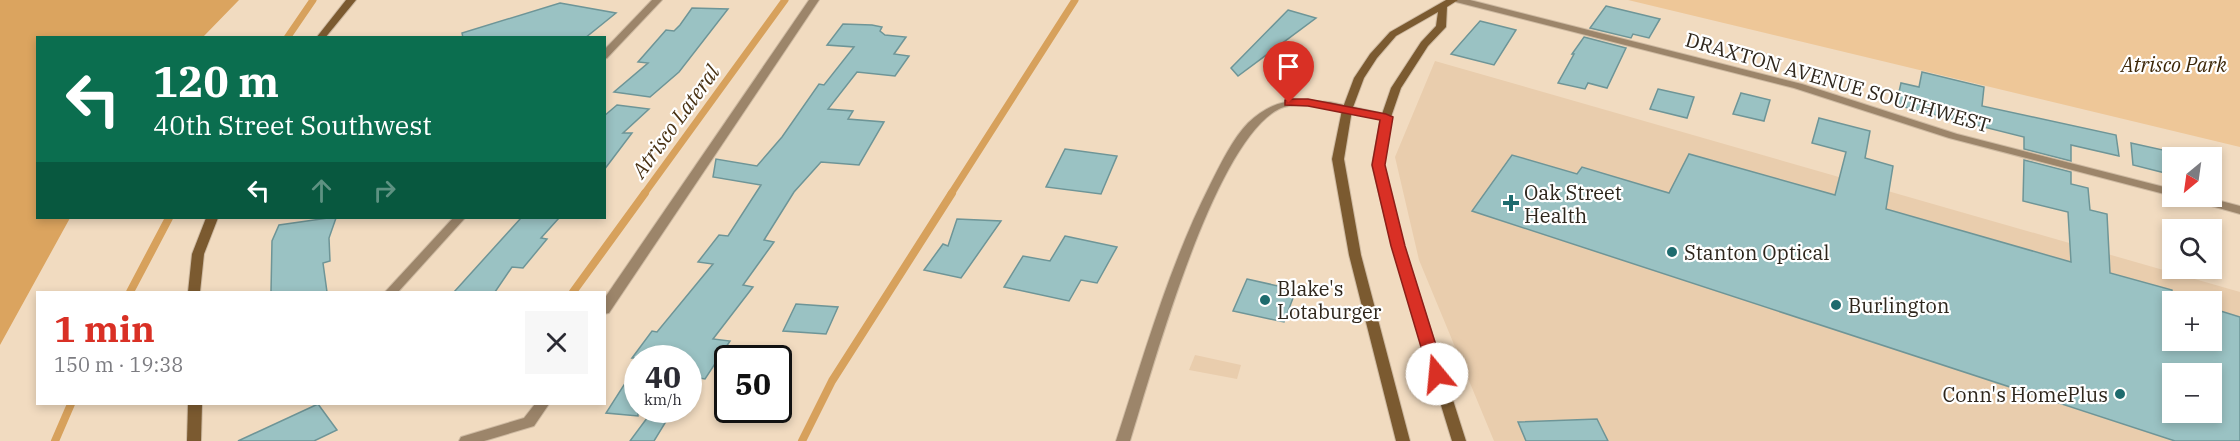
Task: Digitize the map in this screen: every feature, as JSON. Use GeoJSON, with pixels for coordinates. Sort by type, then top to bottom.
{"type":"FeatureCollection","features":[{"type":"Feature","properties":{"kind":"main road"},"geometry":{"type":"LineString","coordinates":[[322,36],[351,0]]}},
{"type":"Feature","properties":{"kind":"main road"},"geometry":{"type":"LineString","coordinates":[[1403,441],[1352,244],[1338,159],[1347,110],[1359,78],[1373,56],[1393,34],[1415,20],[1443,8],[1453,0]]}},
{"type":"Feature","properties":{"kind":"main road"},"geometry":{"type":"LineString","coordinates":[[1443,8],[1441,27],[1424,44],[1396,88],[1386,117],[1378,165],[1404,265],[1459,441]]}},
{"type":"Feature","properties":{"kind":"main road"},"geometry":{"type":"LineString","coordinates":[[194,291],[194,278],[202,236],[211,219]]}},
{"type":"Feature","properties":{"kind":"main road"},"geometry":{"type":"LineString","coordinates":[[194,441],[195,405]]}},
{"type":"Feature","properties":{"kind":"street"},"geometry":{"type":"LineString","coordinates":[[606,54],[657,0]]}},
{"type":"Feature","properties":{"kind":"street"},"geometry":{"type":"LineString","coordinates":[[606,307],[814,0]]}},
{"type":"Feature","properties":{"kind":"street","name":"DRAXTON AVENUE SOUTHWEST"},"geometry":{"type":"LineString","coordinates":[[1459,0],[1798,86],[1953,136],[2162,190]]}},
{"type":"Feature","properties":{"kind":"street"},"geometry":{"type":"LineString","coordinates":[[1123,441],[1193,232],[1229,154],[1258,117],[1274,107],[1289,103],[1308,103],[1386,117]]}},
{"type":"Feature","properties":{"kind":"street"},"geometry":{"type":"LineString","coordinates":[[2222,205],[2240,210]]}},
{"type":"Feature","properties":{"kind":"street"},"geometry":{"type":"LineString","coordinates":[[392,291],[458,219]]}},
{"type":"Feature","properties":{"kind":"street"},"geometry":{"type":"LineString","coordinates":[[466,441],[529,422],[541,405]]}},
{"type":"Feature","properties":{"kind":"shaded area"},"geometry":{"type":"Polygon","coordinates":[[[0,0],[239,0],[204,36],[36,36],[36,219],[69,219],[0,345],[0,0]]]}},
{"type":"Feature","properties":{"kind":"shaded area"},"geometry":{"type":"Polygon","coordinates":[[[1435,61],[2162,270],[2162,279],[2195,279],[2240,292],[2240,441],[1494,441],[1419,260],[1395,157],[1435,61]]]}},
{"type":"Feature","properties":{"kind":"shaded area"},"geometry":{"type":"Polygon","coordinates":[[[1195,355],[1241,365],[1237,379],[1189,370],[1195,355]]]}},
{"type":"Feature","properties":{"kind":"green space","name":"Atrisco Park"},"geometry":{"type":"Polygon","coordinates":[[[1628,0],[2240,0],[2240,147],[1628,0]]]}},
{"type":"Feature","properties":{"kind":"building"},"geometry":{"type":"Polygon","coordinates":[[[560,3],[616,13],[587,36],[463,36],[462,33],[560,3]]]}},
{"type":"Feature","properties":{"kind":"building"},"geometry":{"type":"Polygon","coordinates":[[[1606,6],[1660,19],[1649,38],[1633,34],[1631,38],[1590,28],[1606,6]]]}},
{"type":"Feature","properties":{"kind":"building"},"geometry":{"type":"Polygon","coordinates":[[[692,8],[728,9],[679,72],[650,97],[614,92],[648,63],[638,62],[666,30],[674,31],[680,25],[692,8]]]}},
{"type":"Feature","properties":{"kind":"building"},"geometry":{"type":"Polygon","coordinates":[[[1288,10],[1316,18],[1238,76],[1231,68],[1288,10]]]}},
{"type":"Feature","properties":{"kind":"building"},"geometry":{"type":"Polygon","coordinates":[[[1480,21],[1516,30],[1494,65],[1451,54],[1480,21]]]}},
{"type":"Feature","properties":{"kind":"building"},"geometry":{"type":"Polygon","coordinates":[[[843,24],[872,25],[882,27],[880,31],[885,35],[906,37],[894,54],[909,56],[895,76],[857,72],[828,109],[853,111],[848,119],[884,122],[859,165],[821,162],[794,192],[764,240],[774,242],[743,285],[753,287],[713,339],[730,341],[727,345],[714,345],[714,365],[705,379],[702,378],[702,345],[642,345],[652,331],[657,332],[713,264],[698,262],[719,235],[728,236],[761,185],[713,177],[716,159],[757,166],[782,137],[819,84],[824,85],[854,47],[827,45],[843,24]]]}},
{"type":"Feature","properties":{"kind":"building"},"geometry":{"type":"Polygon","coordinates":[[[1584,37],[1626,48],[1607,88],[1588,83],[1585,89],[1558,83],[1574,54],[1572,54],[1584,37]]]}},
{"type":"Feature","properties":{"kind":"building"},"geometry":{"type":"Polygon","coordinates":[[[1922,72],[1984,87],[1982,106],[2116,135],[2119,156],[2071,145],[2071,161],[2024,149],[2024,137],[1896,105],[1901,83],[1919,87],[1922,72]]]}},
{"type":"Feature","properties":{"kind":"building"},"geometry":{"type":"Polygon","coordinates":[[[1658,89],[1694,97],[1687,118],[1650,109],[1658,89]]]}},
{"type":"Feature","properties":{"kind":"building"},"geometry":{"type":"Polygon","coordinates":[[[1741,93],[1770,100],[1764,121],[1733,114],[1741,93]]]}},
{"type":"Feature","properties":{"kind":"building"},"geometry":{"type":"Polygon","coordinates":[[[617,105],[649,109],[623,133],[632,133],[606,167],[606,114],[617,105]]]}},
{"type":"Feature","properties":{"kind":"building"},"geometry":{"type":"Polygon","coordinates":[[[1819,118],[1870,131],[1865,158],[1893,166],[1886,209],[2071,262],[2068,212],[2023,201],[2024,160],[2071,172],[2071,184],[2088,188],[2090,210],[2107,214],[2110,273],[2172,290],[2162,291],[2162,351],[2222,351],[2222,311],[2240,317],[2240,441],[2175,441],[1472,211],[1512,155],[1577,174],[1582,167],[1669,193],[1689,154],[1835,195],[1846,152],[1812,143],[1819,118]]]}},
{"type":"Feature","properties":{"kind":"building"},"geometry":{"type":"Polygon","coordinates":[[[2131,143],[2162,150],[2162,172],[2133,165],[2131,143]]]}},
{"type":"Feature","properties":{"kind":"building"},"geometry":{"type":"Polygon","coordinates":[[[1065,149],[1117,156],[1101,194],[1046,187],[1065,149]]]}},
{"type":"Feature","properties":{"kind":"building"},"geometry":{"type":"Polygon","coordinates":[[[336,219],[329,238],[330,261],[323,263],[327,291],[271,291],[272,241],[279,225],[336,219]]]}},
{"type":"Feature","properties":{"kind":"building"},"geometry":{"type":"Polygon","coordinates":[[[520,219],[558,219],[541,238],[547,239],[523,268],[512,267],[496,291],[455,291],[520,219]]]}},
{"type":"Feature","properties":{"kind":"building"},"geometry":{"type":"Polygon","coordinates":[[[957,219],[1001,221],[961,278],[924,270],[943,244],[948,246],[957,219]]]}},
{"type":"Feature","properties":{"kind":"building"},"geometry":{"type":"Polygon","coordinates":[[[1065,236],[1117,247],[1097,283],[1081,280],[1069,301],[1004,287],[1023,256],[1050,261],[1065,236]]]}},
{"type":"Feature","properties":{"kind":"building","name":"Blake's Lotaburger"},"geometry":{"type":"Polygon","coordinates":[[[1247,279],[1296,290],[1284,322],[1233,311],[1247,279]]]}},
{"type":"Feature","properties":{"kind":"building"},"geometry":{"type":"Polygon","coordinates":[[[796,304],[838,307],[826,334],[783,331],[796,304]]]}},
{"type":"Feature","properties":{"kind":"building"},"geometry":{"type":"Polygon","coordinates":[[[624,385],[624,415],[606,413],[624,385]]]}},
{"type":"Feature","properties":{"kind":"building"},"geometry":{"type":"Polygon","coordinates":[[[316,405],[319,405],[337,430],[314,441],[238,441],[316,405]]]}},
{"type":"Feature","properties":{"kind":"building"},"geometry":{"type":"Polygon","coordinates":[[[1597,419],[1608,441],[1526,441],[1518,422],[1597,419]]]}},
{"type":"Feature","properties":{"kind":"building"},"geometry":{"type":"Polygon","coordinates":[[[643,423],[665,423],[654,441],[630,441],[643,423]]]}},
{"type":"Feature","properties":{"kind":"waterway"},"geometry":{"type":"LineString","coordinates":[[288,36],[313,0]]}},
{"type":"Feature","properties":{"kind":"waterway","name":"Atrisco Lateral"},"geometry":{"type":"LineString","coordinates":[[644,194],[785,0]]}},
{"type":"Feature","properties":{"kind":"waterway"},"geometry":{"type":"LineString","coordinates":[[951,194],[1075,0]]}},
{"type":"Feature","properties":{"kind":"waterway","name":"Atrisco Lateral"},"geometry":{"type":"LineString","coordinates":[[574,291],[645,193]]}},
{"type":"Feature","properties":{"kind":"waterway"},"geometry":{"type":"LineString","coordinates":[[802,441],[832,381],[952,193]]}},
{"type":"Feature","properties":{"kind":"waterway"},"geometry":{"type":"LineString","coordinates":[[131,291],[168,219]]}},
{"type":"Feature","properties":{"kind":"waterway"},"geometry":{"type":"LineString","coordinates":[[55,441],[71,405]]}},
{"type":"Feature","properties":{"kind":"place","name":"Oak Street Health"},"geometry":{"type":"Point","coordinates":[1511,203]}},
{"type":"Feature","properties":{"kind":"place","name":"Stanton Optical"},"geometry":{"type":"Point","coordinates":[1672,252]}},
{"type":"Feature","properties":{"kind":"place","name":"Blake's Lotaburger"},"geometry":{"type":"Point","coordinates":[1265,300]}},
{"type":"Feature","properties":{"kind":"place","name":"Burlington"},"geometry":{"type":"Point","coordinates":[1836,305]}},
{"type":"Feature","properties":{"kind":"place","name":"Conn's HomePlus"},"geometry":{"type":"Point","coordinates":[2120,394]}},
{"type":"Feature","properties":{"kind":"route"},"geometry":{"type":"LineString","coordinates":[[1289,103],[1308,103],[1386,117],[1378,165],[1398,246],[1437,374]]}}]}
